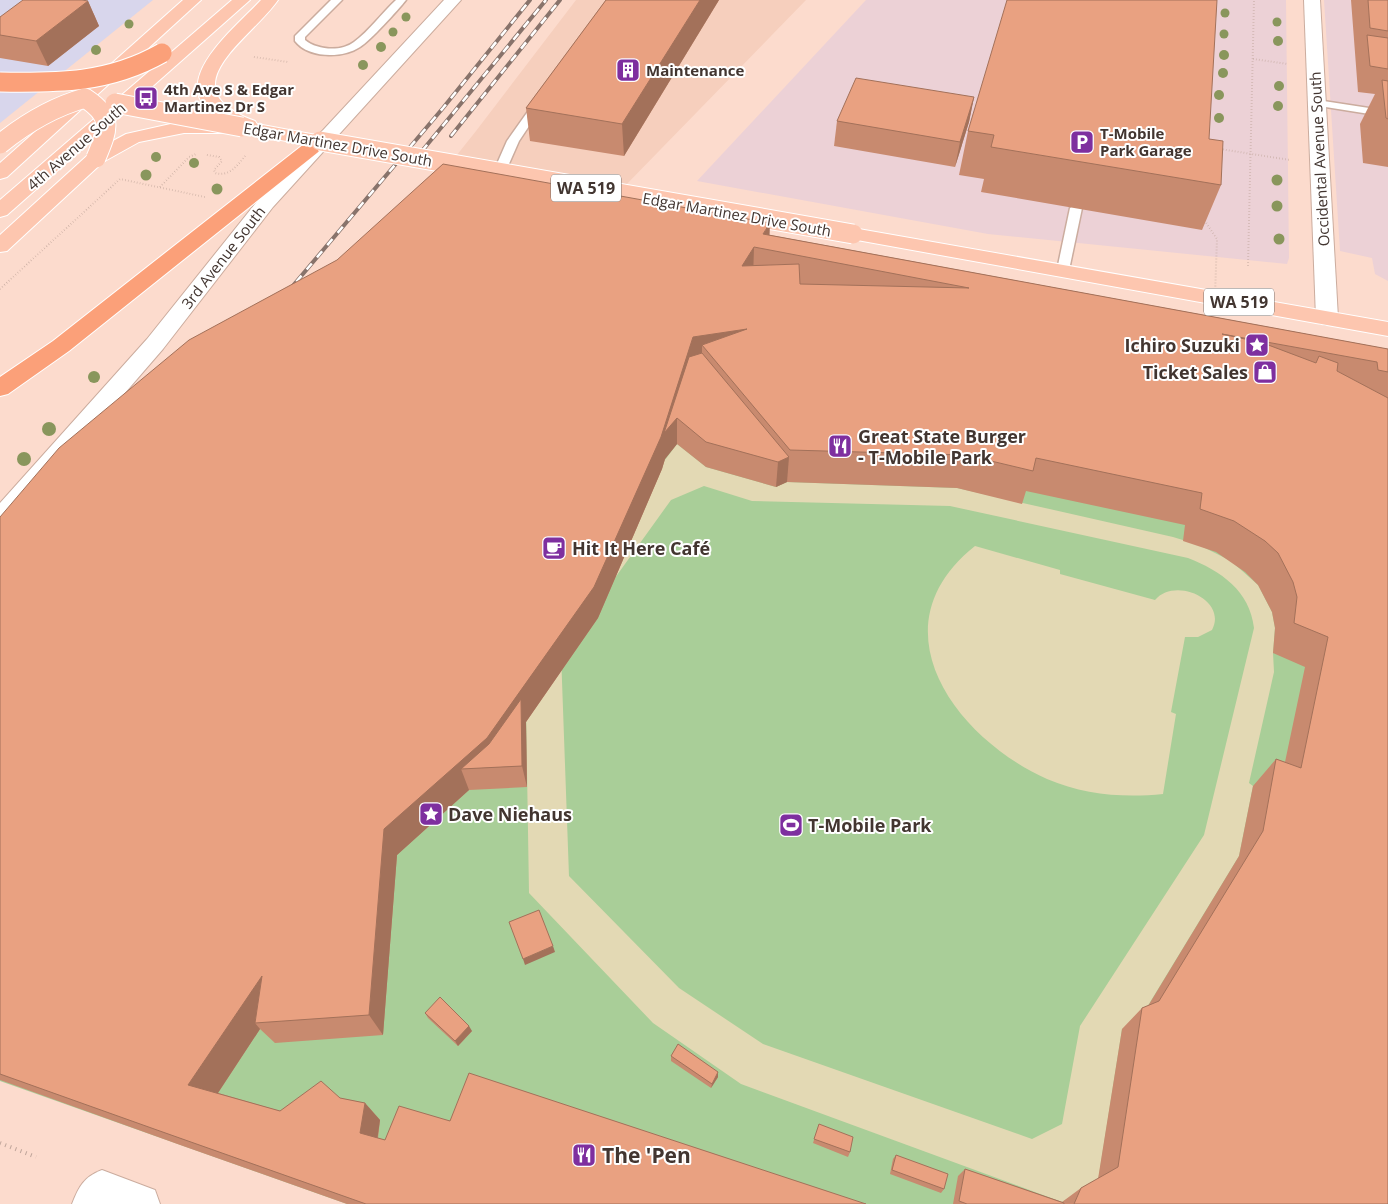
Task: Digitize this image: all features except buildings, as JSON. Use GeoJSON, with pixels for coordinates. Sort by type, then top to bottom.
{"type":"FeatureCollection","features":[{"type":"Feature","properties":{"kind":"highway"},"geometry":{"type":"LineString","coordinates":[[0,82],[72,82],[94,79],[127,71],[162,53]]}},
{"type":"Feature","properties":{"kind":"highway"},"geometry":{"type":"LineString","coordinates":[[0,82],[85,98]]}},
{"type":"Feature","properties":{"kind":"highway"},"geometry":{"type":"LineString","coordinates":[[0,388],[61,346],[320,142]]}},
{"type":"Feature","properties":{"kind":"main road","name":"4th Avenue South"},"geometry":{"type":"LineString","coordinates":[[0,173],[193,0]]}},
{"type":"Feature","properties":{"kind":"main road"},"geometry":{"type":"LineString","coordinates":[[115,103],[125,89],[218,0]]}},
{"type":"Feature","properties":{"kind":"main road","name":"4th Avenue South"},"geometry":{"type":"LineString","coordinates":[[0,211],[242,0]]}},
{"type":"Feature","properties":{"kind":"main road"},"geometry":{"type":"LineString","coordinates":[[270,0],[216,58],[208,69],[205,89],[212,104],[227,116],[276,134]]}},
{"type":"Feature","properties":{"kind":"main road"},"geometry":{"type":"LineString","coordinates":[[0,144],[34,118],[50,109],[85,98],[104,113],[106,122],[103,141],[96,158]]}},
{"type":"Feature","properties":{"kind":"main road","name":"Edgar Martinez Drive South"},"geometry":{"type":"LineString","coordinates":[[85,98],[320,142],[1063,270],[1388,329]]}},
{"type":"Feature","properties":{"kind":"main road"},"geometry":{"type":"LineString","coordinates":[[0,246],[96,158],[120,143],[151,133],[184,127],[242,127]]}},
{"type":"Feature","properties":{"kind":"street","name":"3rd Avenue South"},"geometry":{"type":"LineString","coordinates":[[0,520],[155,344],[266,202],[453,0]]}},
{"type":"Feature","properties":{"kind":"street","name":"Occidental Avenue South"},"geometry":{"type":"LineString","coordinates":[[1312,0],[1327,318]]}},
{"type":"Feature","properties":{"kind":"street"},"geometry":{"type":"LineString","coordinates":[[91,1204],[102,1189],[141,1204]]}},
{"type":"Feature","properties":{"kind":"lane"},"geometry":{"type":"LineString","coordinates":[[337,0],[300,36],[300,41],[303,45],[309,48],[328,51],[350,49],[357,45],[401,0]]}},
{"type":"Feature","properties":{"kind":"lane"},"geometry":{"type":"LineString","coordinates":[[492,191],[513,141],[547,93]]}},
{"type":"Feature","properties":{"kind":"lane"},"geometry":{"type":"LineString","coordinates":[[1317,103],[1382,113]]}},
{"type":"Feature","properties":{"kind":"lane"},"geometry":{"type":"LineString","coordinates":[[1063,270],[1076,208]]}},
{"type":"Feature","properties":{"kind":"path"},"geometry":{"type":"LineString","coordinates":[[1248,266],[1254,0]]}},
{"type":"Feature","properties":{"kind":"path"},"geometry":{"type":"LineString","coordinates":[[1253,59],[1291,65]]}},
{"type":"Feature","properties":{"kind":"path"},"geometry":{"type":"LineString","coordinates":[[1216,148],[1293,160]]}},
{"type":"Feature","properties":{"kind":"path"},"geometry":{"type":"LineString","coordinates":[[160,187],[189,157],[198,153]]}},
{"type":"Feature","properties":{"kind":"path"},"geometry":{"type":"LineString","coordinates":[[205,154],[219,157],[222,161],[214,170],[219,175],[230,172],[244,157]]}},
{"type":"Feature","properties":{"kind":"path"},"geometry":{"type":"LineString","coordinates":[[0,289],[120,179],[213,198]]}},
{"type":"Feature","properties":{"kind":"path"},"geometry":{"type":"LineString","coordinates":[[1204,210],[1203,218],[1217,239],[1214,325]]}},
{"type":"Feature","properties":{"kind":"path"},"geometry":{"type":"LineString","coordinates":[[0,1143],[36,1157]]}},
{"type":"Feature","properties":{"kind":"shaded area"},"geometry":{"type":"Polygon","coordinates":[[[0,0],[153,0],[0,123],[0,0]]]}},
{"type":"Feature","properties":{"kind":"shaded area"},"geometry":{"type":"Polygon","coordinates":[[[576,0],[806,0],[548,265],[18,706],[476,131],[576,0]]]}},
{"type":"Feature","properties":{"kind":"shaded area"},"geometry":{"type":"Polygon","coordinates":[[[866,0],[1286,0],[1289,258],[1287,264],[988,234],[697,181],[866,0]]]}},
{"type":"Feature","properties":{"kind":"shaded area"},"geometry":{"type":"Polygon","coordinates":[[[1324,0],[1388,0],[1388,281],[1375,274],[1372,258],[1340,251],[1324,0]]]}},
{"type":"Feature","properties":{"kind":"green space","name":"T-Mobile Park"},"geometry":{"type":"Polygon","coordinates":[[[693,254],[1297,396],[1388,1204],[347,1204],[0,1081],[0,1045],[693,254]]]}},
{"type":"Feature","properties":{"kind":"sand"},"geometry":{"type":"Polygon","coordinates":[[[677,444],[706,467],[776,487],[787,482],[957,488],[1173,537],[1199,545],[1231,561],[1258,585],[1272,612],[1275,628],[1274,672],[1249,783],[1253,786],[1239,856],[1138,1022],[1122,1029],[1098,1181],[1062,1202],[741,1084],[653,1023],[529,893],[525,646],[677,444]],[[704,486],[671,500],[561,653],[569,876],[679,988],[763,1044],[1032,1139],[1062,1124],[1080,1026],[1204,835],[1254,628],[1247,603],[1232,584],[1222,576],[1212,569],[1188,558],[950,506],[752,501],[704,486]]]}},
{"type":"Feature","properties":{"kind":"sand"},"geometry":{"type":"Polygon","coordinates":[[[975,546],[1060,570],[1060,574],[1155,600],[1164,593],[1175,590],[1186,591],[1206,601],[1213,609],[1215,619],[1212,630],[1198,637],[1185,637],[1171,712],[1176,714],[1163,794],[1134,796],[1104,794],[1075,789],[1047,779],[1013,761],[983,737],[957,709],[938,678],[929,645],[930,611],[945,578],[975,546]]]}},
{"type":"Feature","properties":{"kind":"railway"},"geometry":{"type":"LineString","coordinates":[[286,294],[443,108],[530,0]]}},
{"type":"Feature","properties":{"kind":"railway"},"geometry":{"type":"LineString","coordinates":[[422,151],[546,0]]}},
{"type":"Feature","properties":{"kind":"railway"},"geometry":{"type":"LineString","coordinates":[[451,136],[560,0]]}},
{"type":"Feature","properties":{"kind":"place","name":"Maintenance"},"geometry":{"type":"Point","coordinates":[628,70]}},
{"type":"Feature","properties":{"kind":"place","name":"4th Ave S & Edgar Martinez Dr S"},"geometry":{"type":"Point","coordinates":[146,98]}},
{"type":"Feature","properties":{"kind":"place","name":"T-Mobile Park Garage"},"geometry":{"type":"Point","coordinates":[1082,142]}},
{"type":"Feature","properties":{"kind":"place","name":"Ichiro Suzuki"},"geometry":{"type":"Point","coordinates":[1257,345]}},
{"type":"Feature","properties":{"kind":"place","name":"Ticket Sales"},"geometry":{"type":"Point","coordinates":[1265,372]}},
{"type":"Feature","properties":{"kind":"place","name":"Great State Burger - T-Mobile Park"},"geometry":{"type":"Point","coordinates":[840,446]}},
{"type":"Feature","properties":{"kind":"place","name":"Hit It Here Café"},"geometry":{"type":"Point","coordinates":[554,548]}},
{"type":"Feature","properties":{"kind":"place","name":"Dave Niehaus"},"geometry":{"type":"Point","coordinates":[431,814]}},
{"type":"Feature","properties":{"kind":"place","name":"T-Mobile Park"},"geometry":{"type":"Point","coordinates":[791,825]}},
{"type":"Feature","properties":{"kind":"place","name":"The 'Pen"},"geometry":{"type":"Point","coordinates":[584,1155]}}]}
